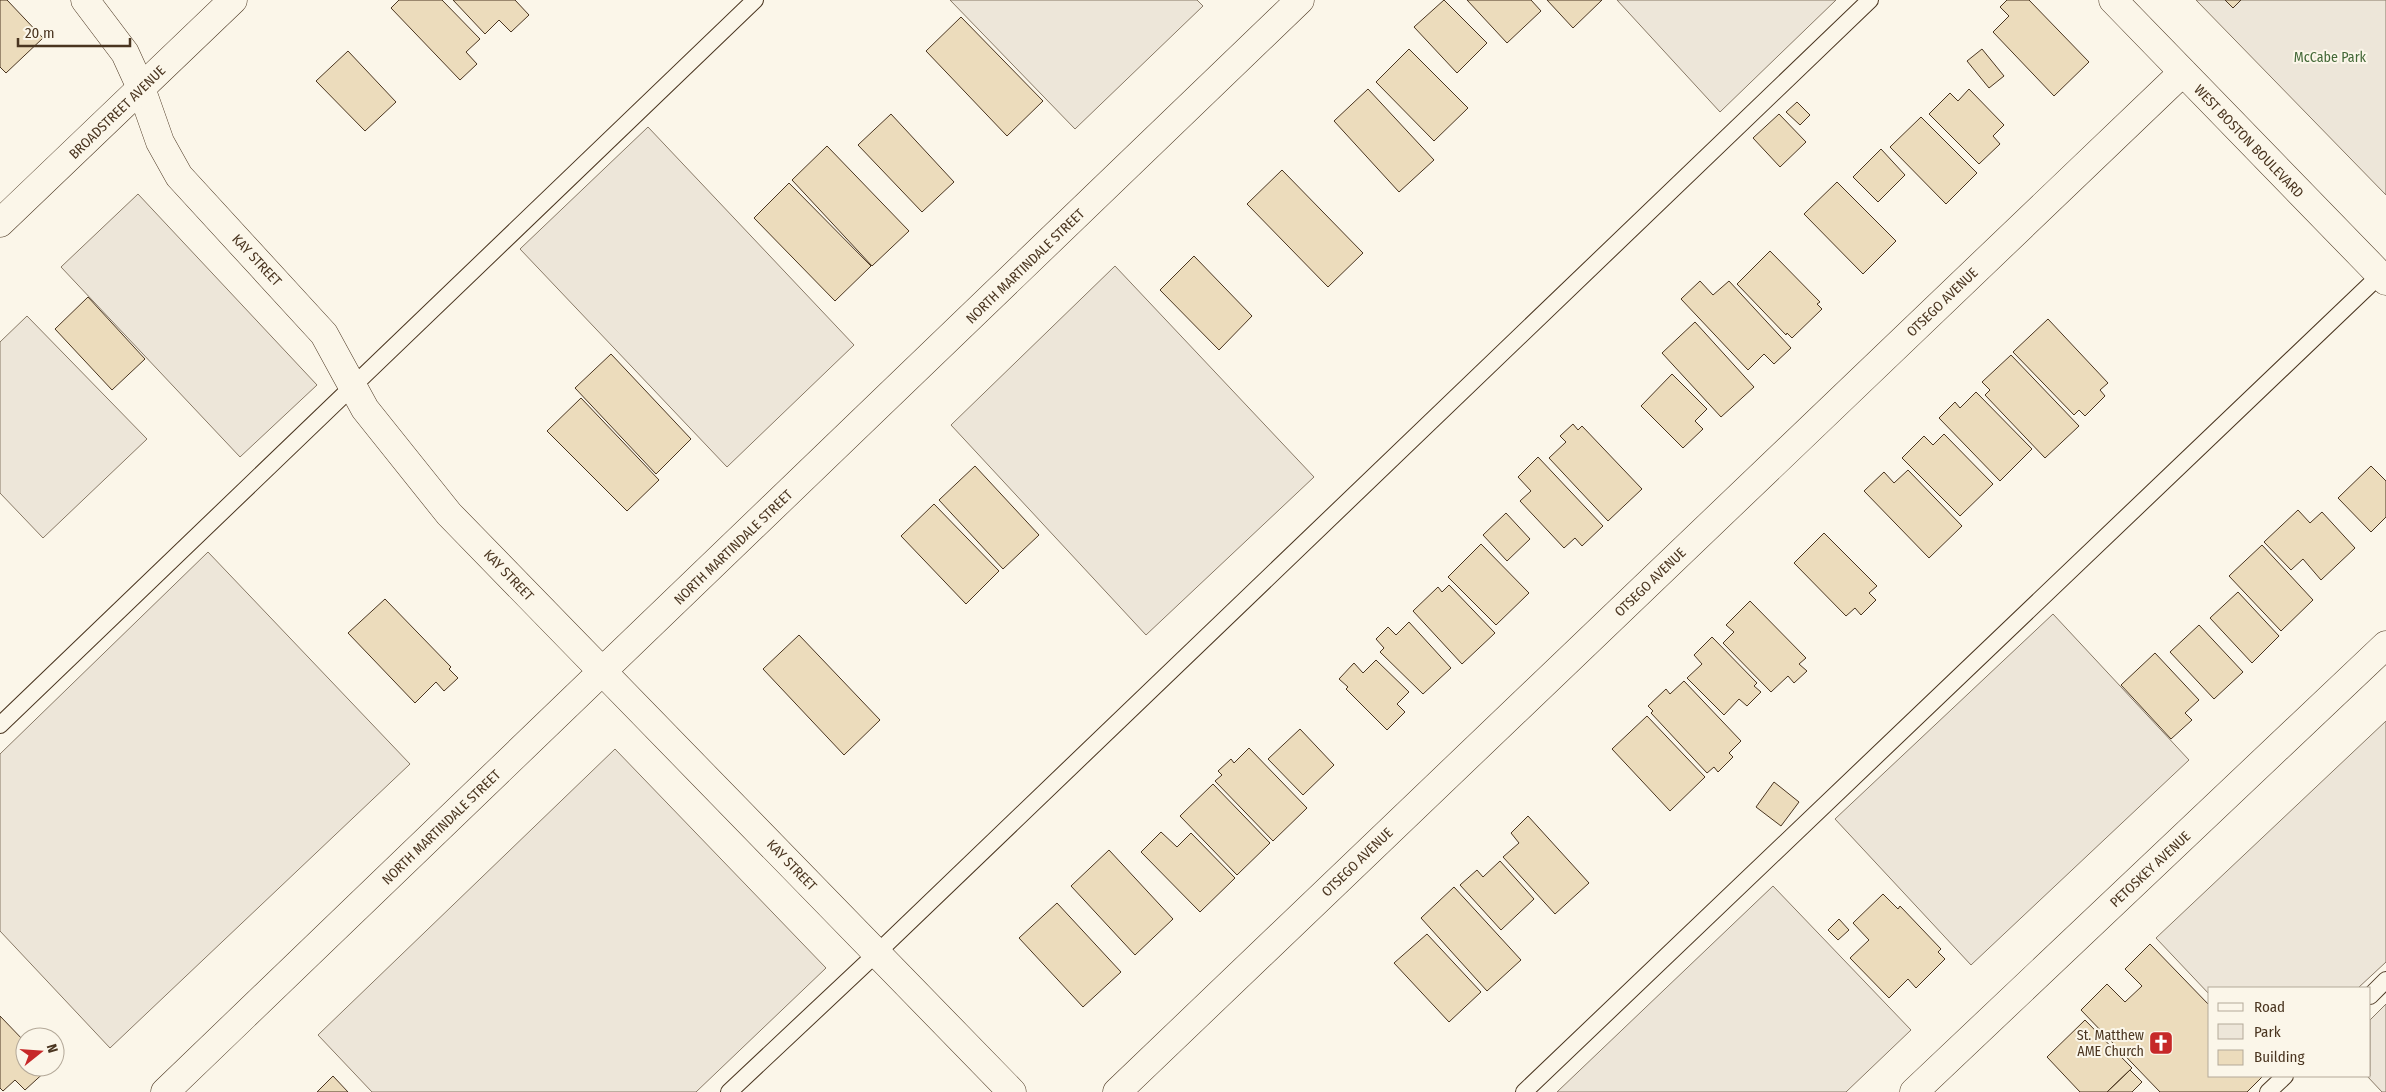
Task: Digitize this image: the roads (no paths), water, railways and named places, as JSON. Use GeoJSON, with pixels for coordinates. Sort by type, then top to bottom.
{"type":"FeatureCollection","features":[{"type":"Feature","properties":{"kind":"street","name":"KAY STREET"},"geometry":{"type":"LineString","coordinates":[[85,0],[125,53],[141,88],[160,142],[179,176],[324,334],[365,409],[449,514],[1012,1092]]}},
{"type":"Feature","properties":{"kind":"street","name":"BROADSTREET AVENUE"},"geometry":{"type":"LineString","coordinates":[[0,223],[233,0]]}},
{"type":"Feature","properties":{"kind":"street","name":"NORTH MARTINDALE STREET"},"geometry":{"type":"LineString","coordinates":[[165,1092],[604,672],[1300,0]]}},
{"type":"Feature","properties":{"kind":"street","name":"WEST BOSTON BOULEVARD"},"geometry":{"type":"LineString","coordinates":[[2113,0],[2383,278]]}},
{"type":"Feature","properties":{"kind":"street","name":"OTSEGO AVENUE"},"geometry":{"type":"LineString","coordinates":[[1117,1092],[2183,72]]}},
{"type":"Feature","properties":{"kind":"street","name":"PETOSKEY AVENUE"},"geometry":{"type":"LineString","coordinates":[[1914,1092],[2386,645]]}},
{"type":"Feature","properties":{"kind":"lane"},"geometry":{"type":"LineString","coordinates":[[0,725],[755,0]]}},
{"type":"Feature","properties":{"kind":"lane"},"geometry":{"type":"LineString","coordinates":[[729,1092],[877,953],[1870,0]]}},
{"type":"Feature","properties":{"kind":"lane"},"geometry":{"type":"LineString","coordinates":[[1524,1092],[2383,278]]}},
{"type":"Feature","properties":{"kind":"lane"},"geometry":{"type":"LineString","coordinates":[[2371,995],[2386,980]]}},
{"type":"Feature","properties":{"kind":"lane"},"geometry":{"type":"LineString","coordinates":[[2268,1092],[2284,1077]]}},
{"type":"Feature","properties":{"kind":"place","name":"St. Matthew AME Church"},"geometry":{"type":"Point","coordinates":[2161,1043]}},
{"type":"Feature","properties":{"kind":"park label","name":"McCabe Park"},"geometry":{"type":"Point","coordinates":[2330,57]}}]}
